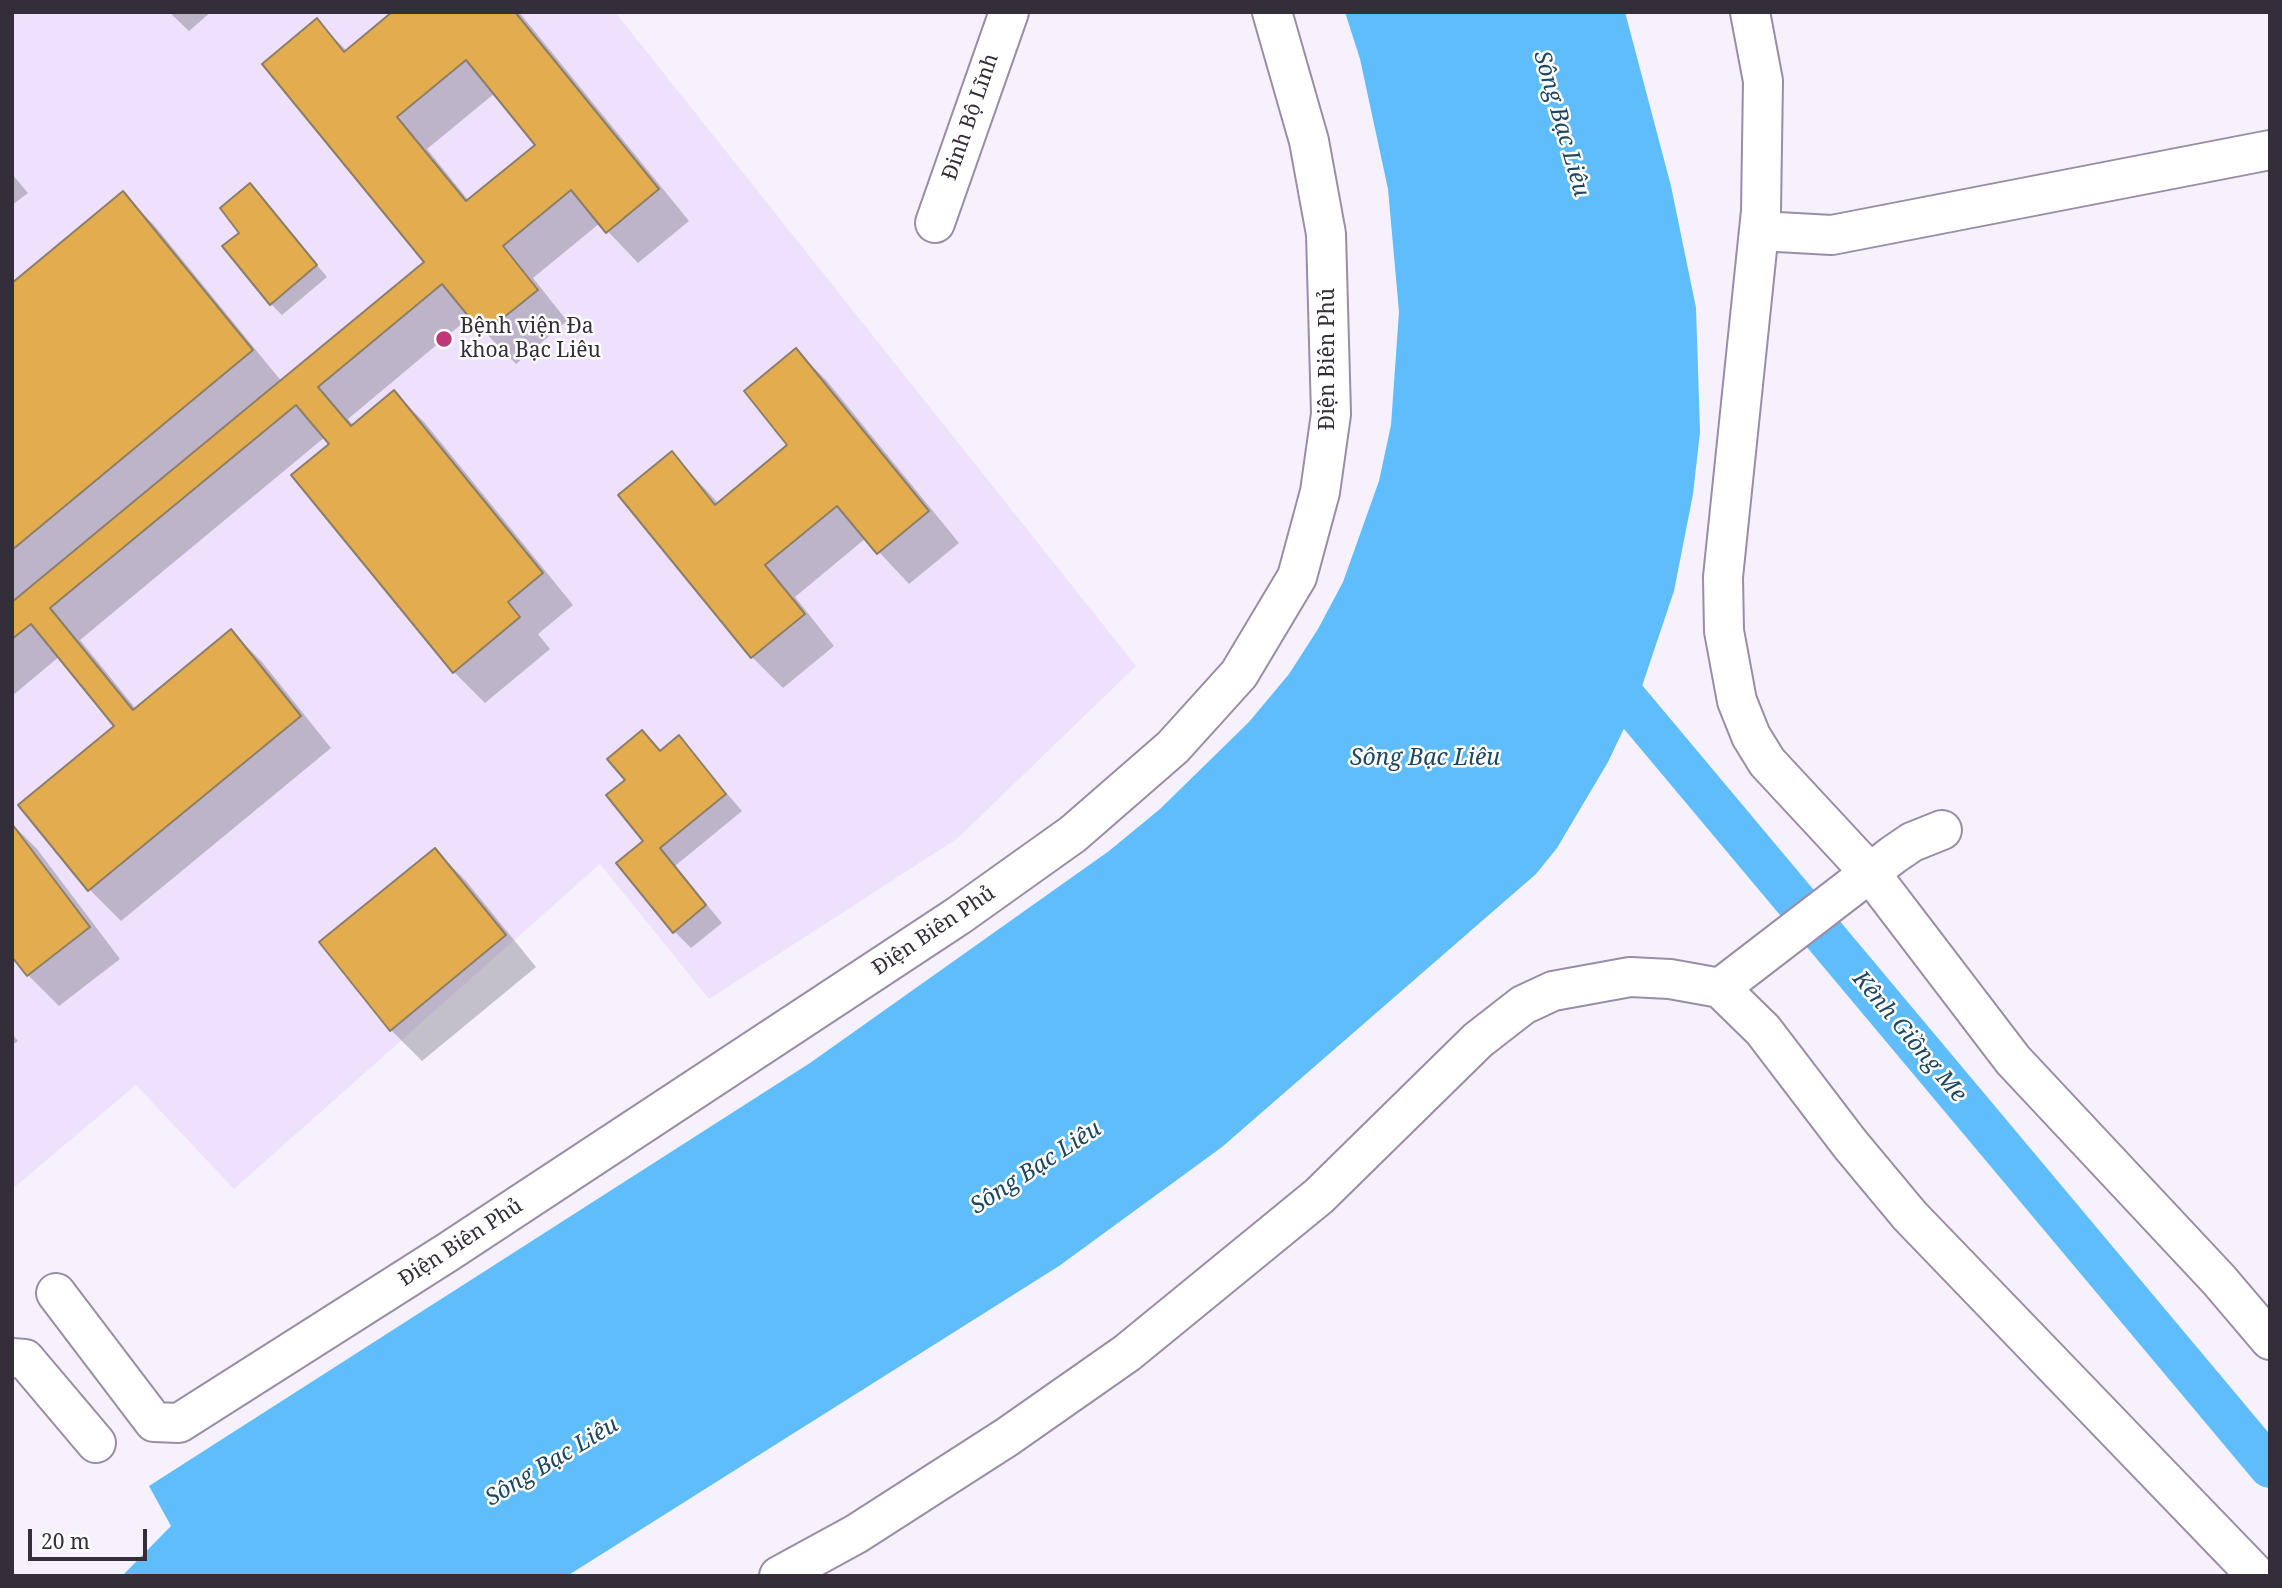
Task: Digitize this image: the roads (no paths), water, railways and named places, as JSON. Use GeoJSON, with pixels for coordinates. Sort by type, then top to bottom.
{"type":"FeatureCollection","features":[{"type":"Feature","properties":{"kind":"street","name":"Đinh Bộ Lĩnh"},"geometry":{"type":"LineString","coordinates":[[935,223],[1009,12]]}},
{"type":"Feature","properties":{"kind":"street","name":"Điện Biên Phủ"},"geometry":{"type":"LineString","coordinates":[[56,1293],[154,1422],[179,1423],[448,1252],[958,916],[1073,834],[1173,747],[1239,674],[1297,577],[1320,492],[1331,414],[1326,234],[1309,141],[1272,12]]}},
{"type":"Feature","properties":{"kind":"street"},"geometry":{"type":"LineString","coordinates":[[1750,12],[1763,81],[1759,231],[1723,577],[1724,631],[1729,669],[1751,736],[1767,762],[1860,883],[2014,1060],[2219,1280],[2270,1340]]}},
{"type":"Feature","properties":{"kind":"street"},"geometry":{"type":"LineString","coordinates":[[1759,231],[1832,235],[2270,150]]}},
{"type":"Feature","properties":{"kind":"street"},"geometry":{"type":"LineString","coordinates":[[1720,988],[1912,842],[1942,830]]}},
{"type":"Feature","properties":{"kind":"street"},"geometry":{"type":"LineString","coordinates":[[779,1576],[856,1534],[1007,1437],[1127,1353],[1319,1196],[1478,1040],[1523,1006],[1553,991],[1630,977],[1670,978],[1720,988],[1763,1030],[1850,1144],[1910,1216],[2257,1576]]}},
{"type":"Feature","properties":{"kind":"street"},"geometry":{"type":"LineString","coordinates":[[12,1358],[24,1359],[96,1443]]}},
{"type":"Feature","properties":{"kind":"water","name":"Sông Bạc Liêu"},"geometry":{"type":"Polygon","coordinates":[[[1345,12],[1625,12],[1671,186],[1696,308],[1700,432],[1693,494],[1674,591],[1637,701],[1608,762],[1557,848],[1536,874],[1222,1147],[1059,1266],[567,1576],[122,1576],[171,1526],[149,1486],[810,1063],[1109,851],[1160,809],[1249,722],[1289,674],[1318,629],[1343,582],[1379,481],[1391,425],[1399,312],[1388,189],[1360,59],[1345,12]]]}},
{"type":"Feature","properties":{"kind":"waterway","name":"Kênh Giồng Me"},"geometry":{"type":"LineString","coordinates":[[1597,664],[2270,1467]]}},
{"type":"Feature","properties":{"kind":"place","name":"Bệnh viện Đa khoa Bạc Liêu"},"geometry":{"type":"Point","coordinates":[444,339]}}]}
